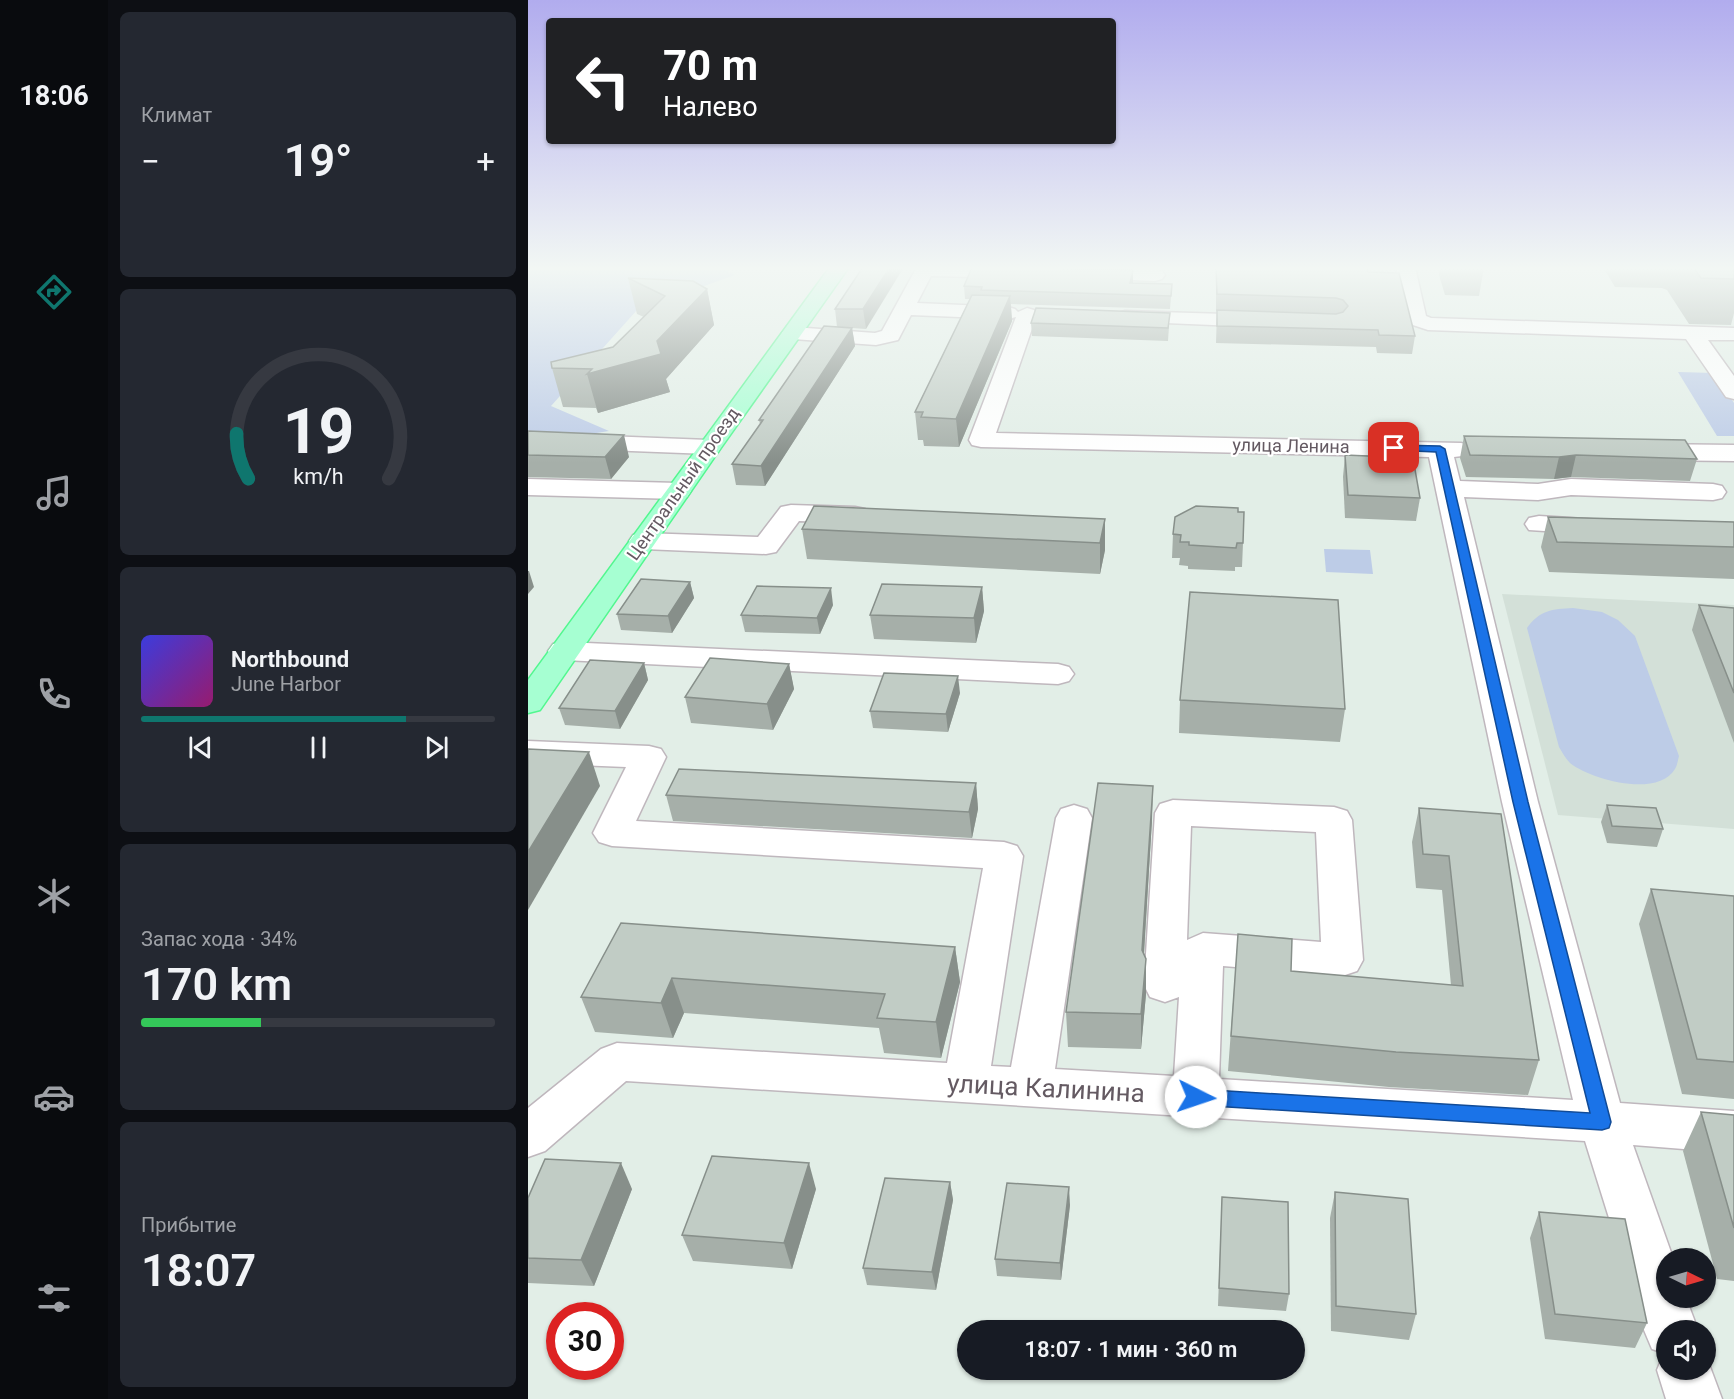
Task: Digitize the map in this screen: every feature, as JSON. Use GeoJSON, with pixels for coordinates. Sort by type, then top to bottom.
{"type":"FeatureCollection","features":[{"type":"Feature","properties":{"kind":"main road","name":"Центральный проезд"},"geometry":{"type":"LineString","coordinates":[[528,703],[709,447],[793,333]]}},
{"type":"Feature","properties":{"kind":"street"},"geometry":{"type":"LineString","coordinates":[[793,333],[876,339],[890,335],[891,332]]}},
{"type":"Feature","properties":{"kind":"street","name":"улица Ленина"},"geometry":{"type":"LineString","coordinates":[[1031,332],[981,440],[1489,450]]}},
{"type":"Feature","properties":{"kind":"street"},"geometry":{"type":"LineString","coordinates":[[1692,332],[1734,392]]}},
{"type":"Feature","properties":{"kind":"street"},"geometry":{"type":"LineString","coordinates":[[1698,332],[1734,334]]}},
{"type":"Feature","properties":{"kind":"street"},"geometry":{"type":"LineString","coordinates":[[528,440],[709,447]]}},
{"type":"Feature","properties":{"kind":"street"},"geometry":{"type":"LineString","coordinates":[[1440,449],[1520,802],[1602,1122],[1668,1320]]}},
{"type":"Feature","properties":{"kind":"street"},"geometry":{"type":"LineString","coordinates":[[1629,452],[1734,453]]}},
{"type":"Feature","properties":{"kind":"street"},"geometry":{"type":"LineString","coordinates":[[528,487],[678,491]]}},
{"type":"Feature","properties":{"kind":"street"},"geometry":{"type":"LineString","coordinates":[[1449,488],[1538,492],[1572,487],[1713,492]]}},
{"type":"Feature","properties":{"kind":"street"},"geometry":{"type":"LineString","coordinates":[[643,541],[766,546],[791,513],[884,517]]}},
{"type":"Feature","properties":{"kind":"street"},"geometry":{"type":"LineString","coordinates":[[1539,524],[1620,527]]}},
{"type":"Feature","properties":{"kind":"street"},"geometry":{"type":"LineString","coordinates":[[564,651],[1058,674]]}},
{"type":"Feature","properties":{"kind":"street"},"geometry":{"type":"LineString","coordinates":[[528,752],[649,757],[612,833],[1004,856],[966,1083]]}},
{"type":"Feature","properties":{"kind":"street"},"geometry":{"type":"LineString","coordinates":[[1165,985],[1173,813],[1334,820],[1342,960],[1203,949],[1196,1097]]}},
{"type":"Feature","properties":{"kind":"street"},"geometry":{"type":"LineString","coordinates":[[1030,1087],[1074,818]]}},
{"type":"Feature","properties":{"kind":"street","name":"улица Калинина"},"geometry":{"type":"LineString","coordinates":[[528,1136],[617,1062],[1734,1132]]}},
{"type":"Feature","properties":{"kind":"street"},"geometry":{"type":"LineString","coordinates":[[1687,1380],[1694,1399]]}},
{"type":"Feature","properties":{"kind":"shaded area"},"geometry":{"type":"Polygon","coordinates":[[[528,332],[617,332],[551,406],[609,431],[528,444],[528,332]]]}},
{"type":"Feature","properties":{"kind":"shaded area"},"geometry":{"type":"Polygon","coordinates":[[[1678,372],[1714,373],[1734,403],[1734,436],[1717,436],[1678,372]]]}},
{"type":"Feature","properties":{"kind":"shaded area"},"geometry":{"type":"Polygon","coordinates":[[[1324,549],[1370,550],[1373,574],[1326,572],[1324,549]]]}},
{"type":"Feature","properties":{"kind":"shaded area"},"geometry":{"type":"Polygon","coordinates":[[[1502,594],[1734,605],[1734,829],[1558,815],[1502,594]]]}},
{"type":"Feature","properties":{"kind":"shaded area"},"geometry":{"type":"Polygon","coordinates":[[[1573,608],[1602,612],[1618,620],[1635,636],[1679,756],[1675,769],[1666,778],[1654,783],[1640,784],[1608,780],[1570,763],[1559,747],[1527,628],[1542,614],[1573,608]]]}},
{"type":"Feature","properties":{"kind":"building"},"geometry":{"type":"Polygon","coordinates":[[[628,332],[665,332],[657,341],[661,354],[587,374],[592,369],[552,368],[551,362],[613,347],[628,332]]]}},
{"type":"Feature","properties":{"kind":"building"},"geometry":{"type":"Polygon","coordinates":[[[820,332],[849,332],[761,466],[732,464],[763,420],[759,420],[820,332]]]}},
{"type":"Feature","properties":{"kind":"building"},"geometry":{"type":"Polygon","coordinates":[[[954,332],[994,332],[956,419],[921,417],[923,412],[915,412],[954,332]]]}},
{"type":"Feature","properties":{"kind":"building"},"geometry":{"type":"Polygon","coordinates":[[[1378,332],[1414,332],[1415,336],[1379,335],[1378,332]]]}},
{"type":"Feature","properties":{"kind":"building"},"geometry":{"type":"Polygon","coordinates":[[[528,431],[624,435],[605,457],[528,455],[528,431]]]}},
{"type":"Feature","properties":{"kind":"building"},"geometry":{"type":"Polygon","coordinates":[[[1464,436],[1685,440],[1697,459],[1576,455],[1559,457],[1470,455],[1464,436]]]}},
{"type":"Feature","properties":{"kind":"building"},"geometry":{"type":"Polygon","coordinates":[[[1345,455],[1413,458],[1420,498],[1348,495],[1345,455]]]}},
{"type":"Feature","properties":{"kind":"building"},"geometry":{"type":"Polygon","coordinates":[[[814,506],[1105,519],[1100,543],[802,529],[814,506]]]}},
{"type":"Feature","properties":{"kind":"building"},"geometry":{"type":"Polygon","coordinates":[[[1196,506],[1238,508],[1238,512],[1244,512],[1243,543],[1237,543],[1236,548],[1189,545],[1189,542],[1180,542],[1181,535],[1173,534],[1175,517],[1196,506]]]}},
{"type":"Feature","properties":{"kind":"building"},"geometry":{"type":"Polygon","coordinates":[[[1548,517],[1734,522],[1734,547],[1557,542],[1548,517]]]}},
{"type":"Feature","properties":{"kind":"building"},"geometry":{"type":"Polygon","coordinates":[[[641,579],[690,582],[668,616],[617,614],[641,579]]]}},
{"type":"Feature","properties":{"kind":"building"},"geometry":{"type":"Polygon","coordinates":[[[882,584],[982,587],[974,618],[870,615],[882,584]]]}},
{"type":"Feature","properties":{"kind":"building"},"geometry":{"type":"Polygon","coordinates":[[[757,586],[831,588],[817,618],[741,615],[757,586]]]}},
{"type":"Feature","properties":{"kind":"building"},"geometry":{"type":"Polygon","coordinates":[[[1190,592],[1338,600],[1345,709],[1180,700],[1190,592]]]}},
{"type":"Feature","properties":{"kind":"building"},"geometry":{"type":"Polygon","coordinates":[[[1699,605],[1734,608],[1734,693],[1699,605]]]}},
{"type":"Feature","properties":{"kind":"building"},"geometry":{"type":"Polygon","coordinates":[[[710,658],[789,664],[767,704],[685,697],[710,658]]]}},
{"type":"Feature","properties":{"kind":"building"},"geometry":{"type":"Polygon","coordinates":[[[590,660],[644,663],[615,711],[559,708],[590,660]]]}},
{"type":"Feature","properties":{"kind":"building"},"geometry":{"type":"Polygon","coordinates":[[[884,673],[958,676],[946,714],[870,711],[884,673]]]}},
{"type":"Feature","properties":{"kind":"building"},"geometry":{"type":"Polygon","coordinates":[[[528,749],[589,752],[528,852],[528,749]]]}},
{"type":"Feature","properties":{"kind":"building"},"geometry":{"type":"Polygon","coordinates":[[[679,769],[976,783],[969,812],[666,795],[679,769]]]}},
{"type":"Feature","properties":{"kind":"building"},"geometry":{"type":"Polygon","coordinates":[[[1098,783],[1153,786],[1142,950],[1146,959],[1141,1014],[1066,1012],[1098,783]]]}},
{"type":"Feature","properties":{"kind":"building"},"geometry":{"type":"Polygon","coordinates":[[[1607,805],[1656,808],[1663,829],[1612,826],[1607,805]]]}},
{"type":"Feature","properties":{"kind":"building"},"geometry":{"type":"Polygon","coordinates":[[[1419,808],[1501,814],[1539,1060],[1396,1052],[1231,1036],[1238,934],[1292,939],[1291,971],[1463,986],[1449,856],[1423,854],[1419,808]]]}},
{"type":"Feature","properties":{"kind":"building"},"geometry":{"type":"Polygon","coordinates":[[[1651,889],[1734,896],[1734,1062],[1697,1059],[1651,889]]]}},
{"type":"Feature","properties":{"kind":"building"},"geometry":{"type":"Polygon","coordinates":[[[621,923],[955,947],[936,1022],[877,1018],[885,994],[672,978],[661,1003],[581,997],[621,923]]]}},
{"type":"Feature","properties":{"kind":"building"},"geometry":{"type":"Polygon","coordinates":[[[1701,1112],[1734,1115],[1734,1228],[1701,1112]]]}},
{"type":"Feature","properties":{"kind":"building"},"geometry":{"type":"Polygon","coordinates":[[[712,1156],[809,1163],[784,1243],[682,1235],[712,1156]]]}},
{"type":"Feature","properties":{"kind":"building"},"geometry":{"type":"Polygon","coordinates":[[[545,1159],[621,1163],[581,1260],[528,1258],[528,1198],[545,1159]]]}},
{"type":"Feature","properties":{"kind":"building"},"geometry":{"type":"Polygon","coordinates":[[[885,1178],[950,1182],[932,1272],[863,1268],[885,1178]]]}},
{"type":"Feature","properties":{"kind":"building"},"geometry":{"type":"Polygon","coordinates":[[[1007,1183],[1069,1187],[1060,1263],[995,1259],[1007,1183]]]}},
{"type":"Feature","properties":{"kind":"building"},"geometry":{"type":"Polygon","coordinates":[[[1335,1192],[1408,1199],[1416,1314],[1336,1306],[1335,1192]]]}},
{"type":"Feature","properties":{"kind":"building"},"geometry":{"type":"Polygon","coordinates":[[[1222,1197],[1288,1202],[1289,1294],[1219,1288],[1222,1197]]]}},
{"type":"Feature","properties":{"kind":"building"},"geometry":{"type":"Polygon","coordinates":[[[1539,1212],[1625,1219],[1647,1323],[1555,1314],[1539,1212]]]}},
{"type":"Feature","properties":{"kind":"route"},"geometry":{"type":"LineString","coordinates":[[1196,1097],[1602,1122],[1520,802],[1440,449],[1394,448]]}}]}
